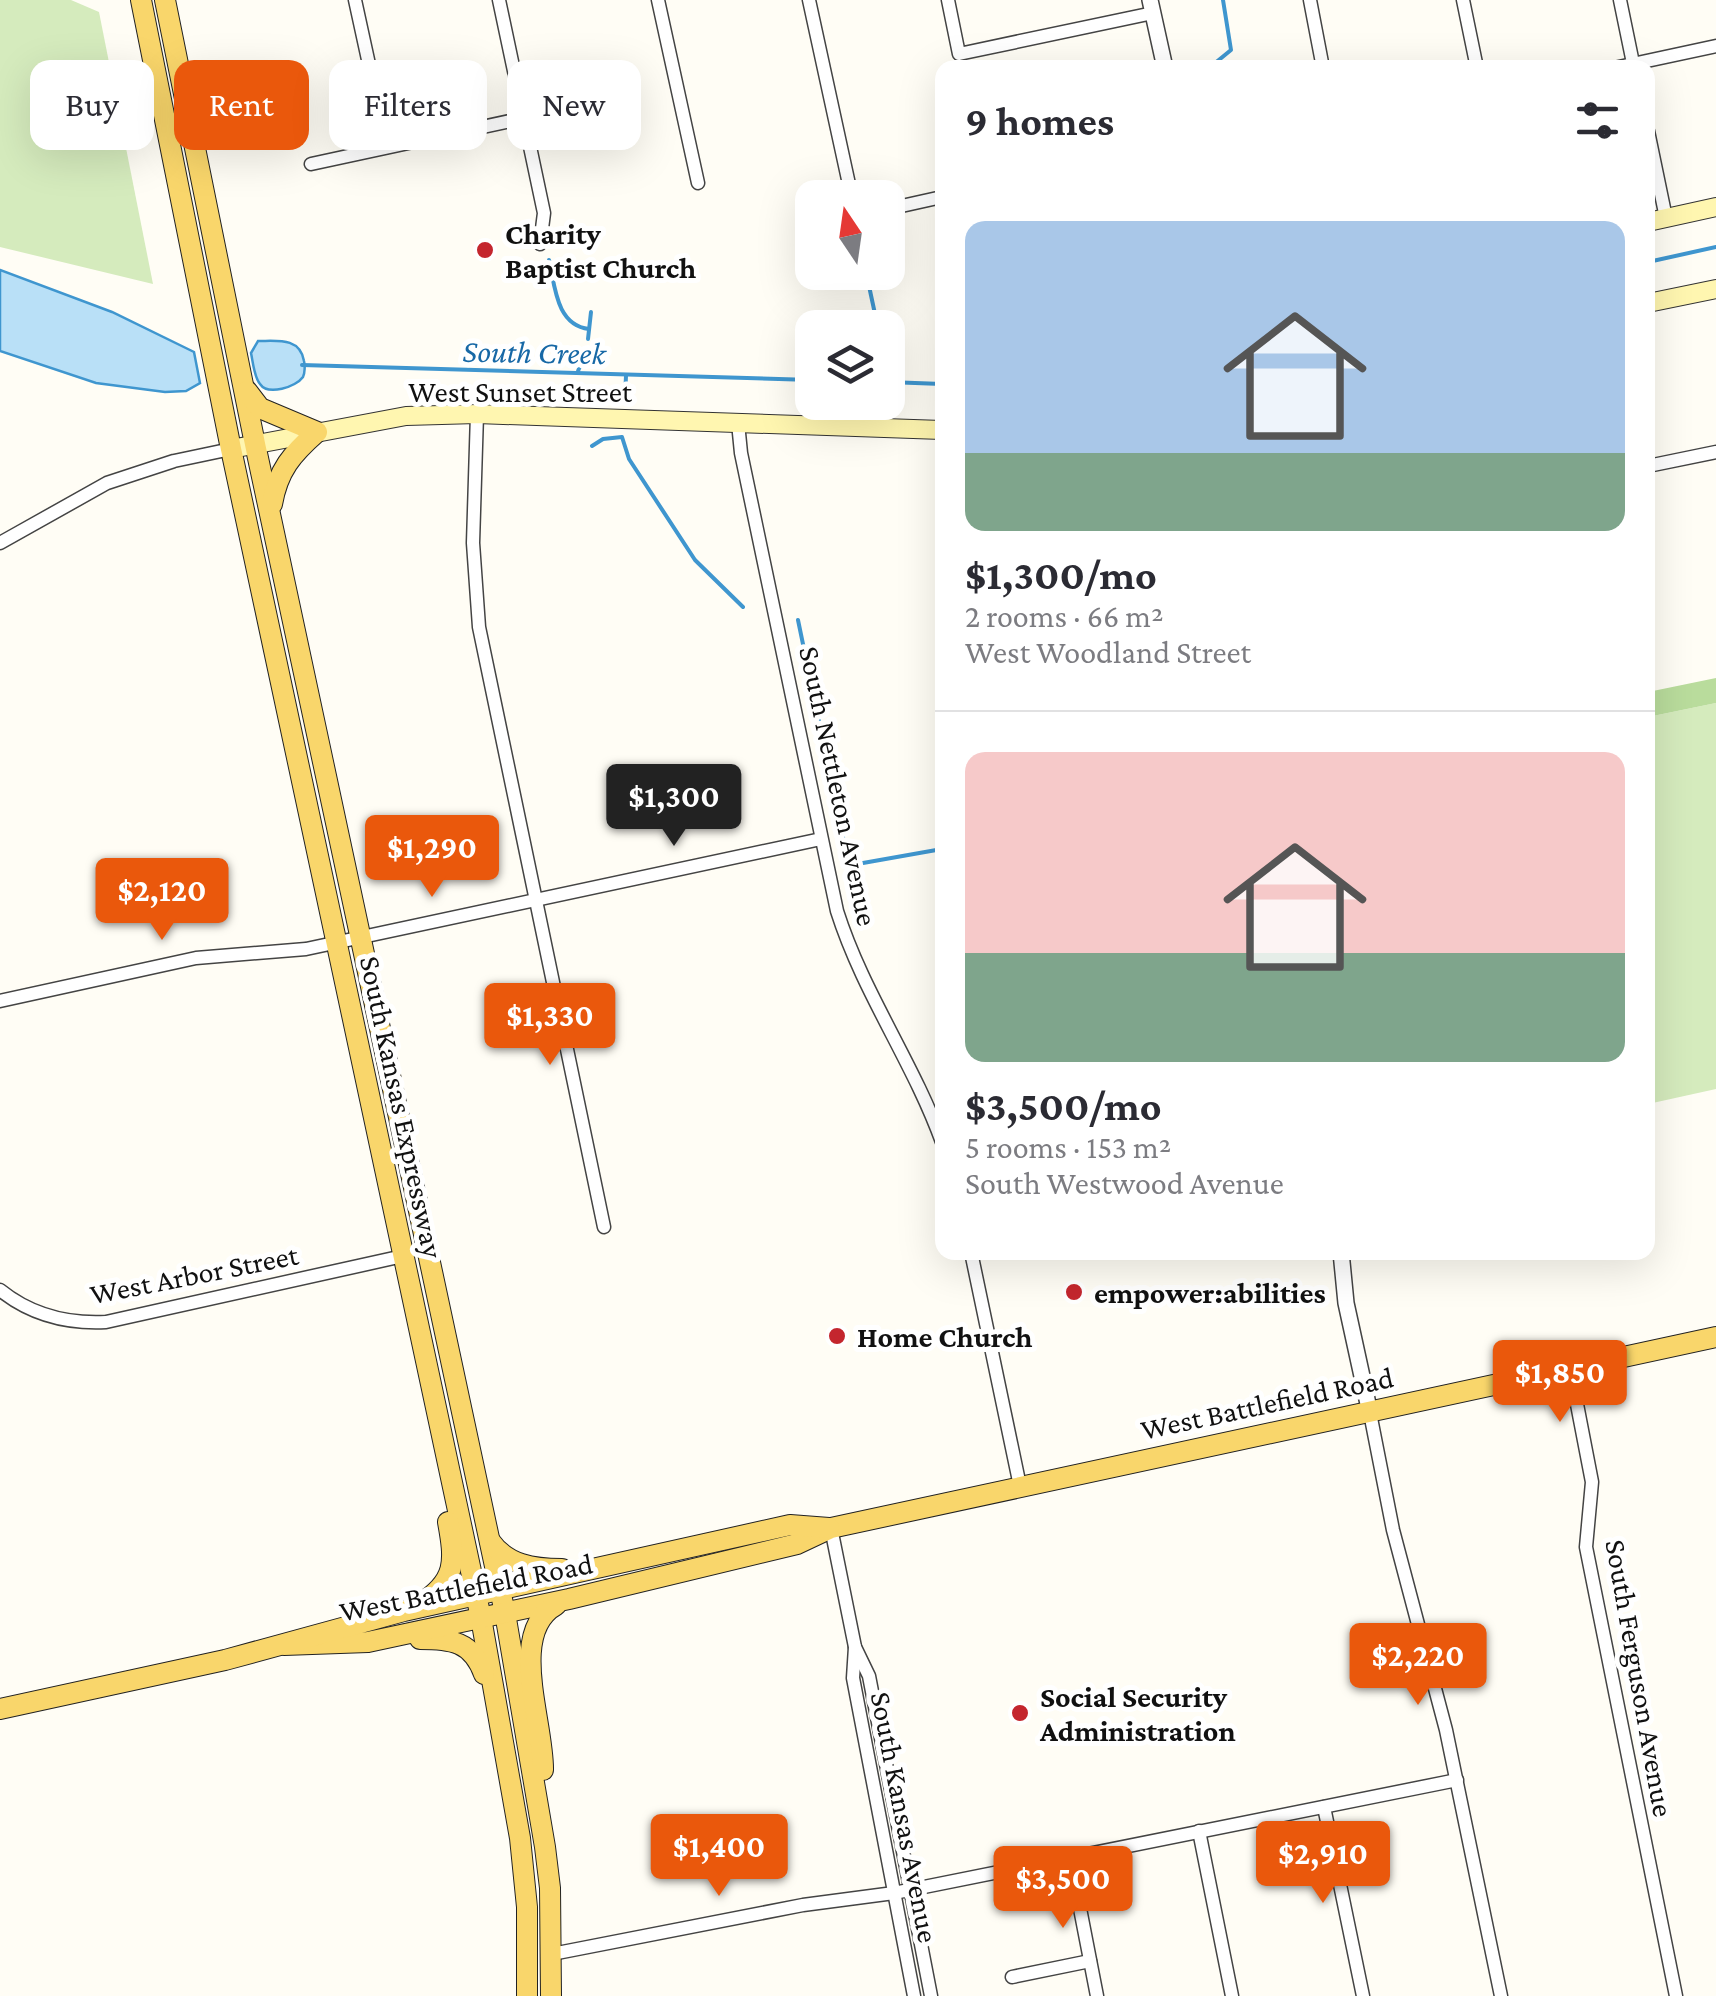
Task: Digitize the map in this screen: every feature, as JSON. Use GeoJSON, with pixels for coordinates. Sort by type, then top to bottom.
{"type":"FeatureCollection","features":[{"type":"Feature","properties":{"kind":"main road","name":"South Kansas Expressway"},"geometry":{"type":"LineString","coordinates":[[141,0],[231,449],[481,1618],[510,1775],[527,1906],[527,1996]]}},
{"type":"Feature","properties":{"kind":"main road","name":"South Kansas Expressway"},"geometry":{"type":"LineString","coordinates":[[165,0],[270,517],[505,1613],[550,1888],[550,1996]]}},
{"type":"Feature","properties":{"kind":"main road"},"geometry":{"type":"LineString","coordinates":[[1657,220],[1716,207]]}},
{"type":"Feature","properties":{"kind":"main road"},"geometry":{"type":"LineString","coordinates":[[1655,301],[1716,288]]}},
{"type":"Feature","properties":{"kind":"main road"},"geometry":{"type":"LineString","coordinates":[[243,386],[260,408],[317,432],[284,464],[270,517]]}},
{"type":"Feature","properties":{"kind":"main road","name":"West Sunset Street"},"geometry":{"type":"LineString","coordinates":[[231,449],[406,416],[477,414],[935,430]]}},
{"type":"Feature","properties":{"kind":"main road","name":"West Battlefield Road"},"geometry":{"type":"LineString","coordinates":[[0,1709],[284,1646],[368,1642],[505,1613],[797,1544],[831,1528],[1716,1337]]}},
{"type":"Feature","properties":{"kind":"main road"},"geometry":{"type":"LineString","coordinates":[[404,1612],[438,1592],[452,1566],[434,1442],[433,1391]]}},
{"type":"Feature","properties":{"kind":"main road","name":"West Battlefield Road"},"geometry":{"type":"LineString","coordinates":[[284,1646],[311,1634],[790,1525],[831,1528]]}},
{"type":"Feature","properties":{"kind":"main road"},"geometry":{"type":"LineString","coordinates":[[490,1540],[508,1559],[533,1568],[570,1569],[623,1563]]}},
{"type":"Feature","properties":{"kind":"main road"},"geometry":{"type":"LineString","coordinates":[[540,1812],[543,1746],[532,1675],[532,1639],[540,1616],[569,1599]]}},
{"type":"Feature","properties":{"kind":"main road"},"geometry":{"type":"LineString","coordinates":[[368,1642],[446,1639],[468,1647],[485,1677],[510,1775]]}},
{"type":"Feature","properties":{"kind":"street"},"geometry":{"type":"LineString","coordinates":[[355,0],[368,60]]}},
{"type":"Feature","properties":{"kind":"street"},"geometry":{"type":"LineString","coordinates":[[499,0],[512,60]]}},
{"type":"Feature","properties":{"kind":"street"},"geometry":{"type":"LineString","coordinates":[[658,0],[698,183]]}},
{"type":"Feature","properties":{"kind":"street"},"geometry":{"type":"LineString","coordinates":[[809,0],[848,180]]}},
{"type":"Feature","properties":{"kind":"street"},"geometry":{"type":"LineString","coordinates":[[948,0],[959,54],[1152,6],[1162,60]]}},
{"type":"Feature","properties":{"kind":"street"},"geometry":{"type":"LineString","coordinates":[[1310,0],[1322,60]]}},
{"type":"Feature","properties":{"kind":"street"},"geometry":{"type":"LineString","coordinates":[[1463,0],[1475,60]]}},
{"type":"Feature","properties":{"kind":"street"},"geometry":{"type":"LineString","coordinates":[[1620,0],[1632,60]]}},
{"type":"Feature","properties":{"kind":"street"},"geometry":{"type":"LineString","coordinates":[[1655,61],[1716,46]]}},
{"type":"Feature","properties":{"kind":"street"},"geometry":{"type":"LineString","coordinates":[[311,164],[374,150]]}},
{"type":"Feature","properties":{"kind":"street"},"geometry":{"type":"LineString","coordinates":[[531,150],[544,213],[540,244]]}},
{"type":"Feature","properties":{"kind":"street"},"geometry":{"type":"LineString","coordinates":[[905,206],[935,199]]}},
{"type":"Feature","properties":{"kind":"street"},"geometry":{"type":"LineString","coordinates":[[477,414],[473,544],[476,608],[604,1226]]}},
{"type":"Feature","properties":{"kind":"street","name":"South Nettleton Avenue"},"geometry":{"type":"LineString","coordinates":[[738,423],[741,453],[834,898],[848,947],[914,1074],[935,1125]]}},
{"type":"Feature","properties":{"kind":"street","name":"West Sunset Street"},"geometry":{"type":"LineString","coordinates":[[0,543],[117,478],[231,449]]}},
{"type":"Feature","properties":{"kind":"street"},"geometry":{"type":"LineString","coordinates":[[1655,465],[1716,452]]}},
{"type":"Feature","properties":{"kind":"street"},"geometry":{"type":"LineString","coordinates":[[0,1001],[196,958],[287,952],[821,839]]}},
{"type":"Feature","properties":{"kind":"street","name":"West Arbor Street"},"geometry":{"type":"LineString","coordinates":[[0,1290],[23,1306],[58,1319],[106,1322],[403,1256]]}},
{"type":"Feature","properties":{"kind":"street"},"geometry":{"type":"LineString","coordinates":[[973,1260],[1020,1486]]}},
{"type":"Feature","properties":{"kind":"street"},"geometry":{"type":"LineString","coordinates":[[1343,1260],[1346,1303],[1393,1530],[1456,1780],[1500,1996]]}},
{"type":"Feature","properties":{"kind":"street","name":"South Ferguson Avenue"},"geometry":{"type":"LineString","coordinates":[[1570,1368],[1592,1482],[1586,1547],[1676,1996]]}},
{"type":"Feature","properties":{"kind":"street","name":"South Kansas Avenue"},"geometry":{"type":"LineString","coordinates":[[831,1528],[856,1647],[869,1676],[931,1996]]}},
{"type":"Feature","properties":{"kind":"street","name":"South Kansas Avenue"},"geometry":{"type":"LineString","coordinates":[[856,1647],[853,1678],[914,1996]]}},
{"type":"Feature","properties":{"kind":"street"},"geometry":{"type":"LineString","coordinates":[[552,1954],[802,1905],[894,1894],[1456,1780]]}},
{"type":"Feature","properties":{"kind":"street"},"geometry":{"type":"LineString","coordinates":[[1324,1807],[1363,1996]]}},
{"type":"Feature","properties":{"kind":"street"},"geometry":{"type":"LineString","coordinates":[[1199,1831],[1232,1996]]}},
{"type":"Feature","properties":{"kind":"street"},"geometry":{"type":"LineString","coordinates":[[1070,1857],[1098,1996]]}},
{"type":"Feature","properties":{"kind":"street"},"geometry":{"type":"LineString","coordinates":[[1012,1977],[1090,1960]]}},
{"type":"Feature","properties":{"kind":"green space"},"geometry":{"type":"Polygon","coordinates":[[[0,0],[71,0],[99,12],[109,60],[30,60],[30,150],[126,150],[153,284],[0,247],[0,0]]]}},
{"type":"Feature","properties":{"kind":"green space"},"geometry":{"type":"Polygon","coordinates":[[[1716,678],[1716,703],[1655,716],[1655,691],[1716,678]]]}},
{"type":"Feature","properties":{"kind":"green space"},"geometry":{"type":"Polygon","coordinates":[[[1716,703],[1716,1089],[1655,1102],[1655,716],[1716,703]]]}},
{"type":"Feature","properties":{"kind":"water"},"geometry":{"type":"Polygon","coordinates":[[[0,270],[112,312],[194,352],[200,383],[186,391],[165,392],[96,383],[0,351],[0,270]]]}},
{"type":"Feature","properties":{"kind":"water"},"geometry":{"type":"Polygon","coordinates":[[[258,341],[287,342],[298,348],[304,363],[303,377],[282,389],[264,388],[256,377],[251,353],[258,341]]]}},
{"type":"Feature","properties":{"kind":"waterway"},"geometry":{"type":"LineString","coordinates":[[1219,60],[1231,50],[1223,0]]}},
{"type":"Feature","properties":{"kind":"waterway","name":"South Creek"},"geometry":{"type":"LineString","coordinates":[[1655,260],[1716,247]]}},
{"type":"Feature","properties":{"kind":"waterway"},"geometry":{"type":"LineString","coordinates":[[549,260],[563,312],[578,326],[589,329]]}},
{"type":"Feature","properties":{"kind":"waterway"},"geometry":{"type":"LineString","coordinates":[[870,290],[874,310]]}},
{"type":"Feature","properties":{"kind":"waterway"},"geometry":{"type":"LineString","coordinates":[[588,339],[591,312]]}},
{"type":"Feature","properties":{"kind":"waterway"},"geometry":{"type":"LineString","coordinates":[[578,371],[586,352]]}},
{"type":"Feature","properties":{"kind":"waterway","name":"South Creek"},"geometry":{"type":"LineString","coordinates":[[302,365],[795,380]]}},
{"type":"Feature","properties":{"kind":"waterway"},"geometry":{"type":"LineString","coordinates":[[625,396],[626,376]]}},
{"type":"Feature","properties":{"kind":"waterway","name":"South Creek"},"geometry":{"type":"LineString","coordinates":[[905,383],[935,384]]}},
{"type":"Feature","properties":{"kind":"waterway"},"geometry":{"type":"LineString","coordinates":[[592,446],[603,439],[622,437],[629,459],[695,560],[743,607]]}},
{"type":"Feature","properties":{"kind":"waterway"},"geometry":{"type":"LineString","coordinates":[[798,620],[846,852]]}},
{"type":"Feature","properties":{"kind":"waterway"},"geometry":{"type":"LineString","coordinates":[[863,863],[935,850]]}},
{"type":"Feature","properties":{"kind":"place","name":"Charity Baptist Church"},"geometry":{"type":"Point","coordinates":[485,250]}},
{"type":"Feature","properties":{"kind":"place","name":"empower:abilities"},"geometry":{"type":"Point","coordinates":[1074,1292]}},
{"type":"Feature","properties":{"kind":"place","name":"Home Church"},"geometry":{"type":"Point","coordinates":[837,1336]}},
{"type":"Feature","properties":{"kind":"place","name":"Social Security Administration"},"geometry":{"type":"Point","coordinates":[1020,1713]}}]}
